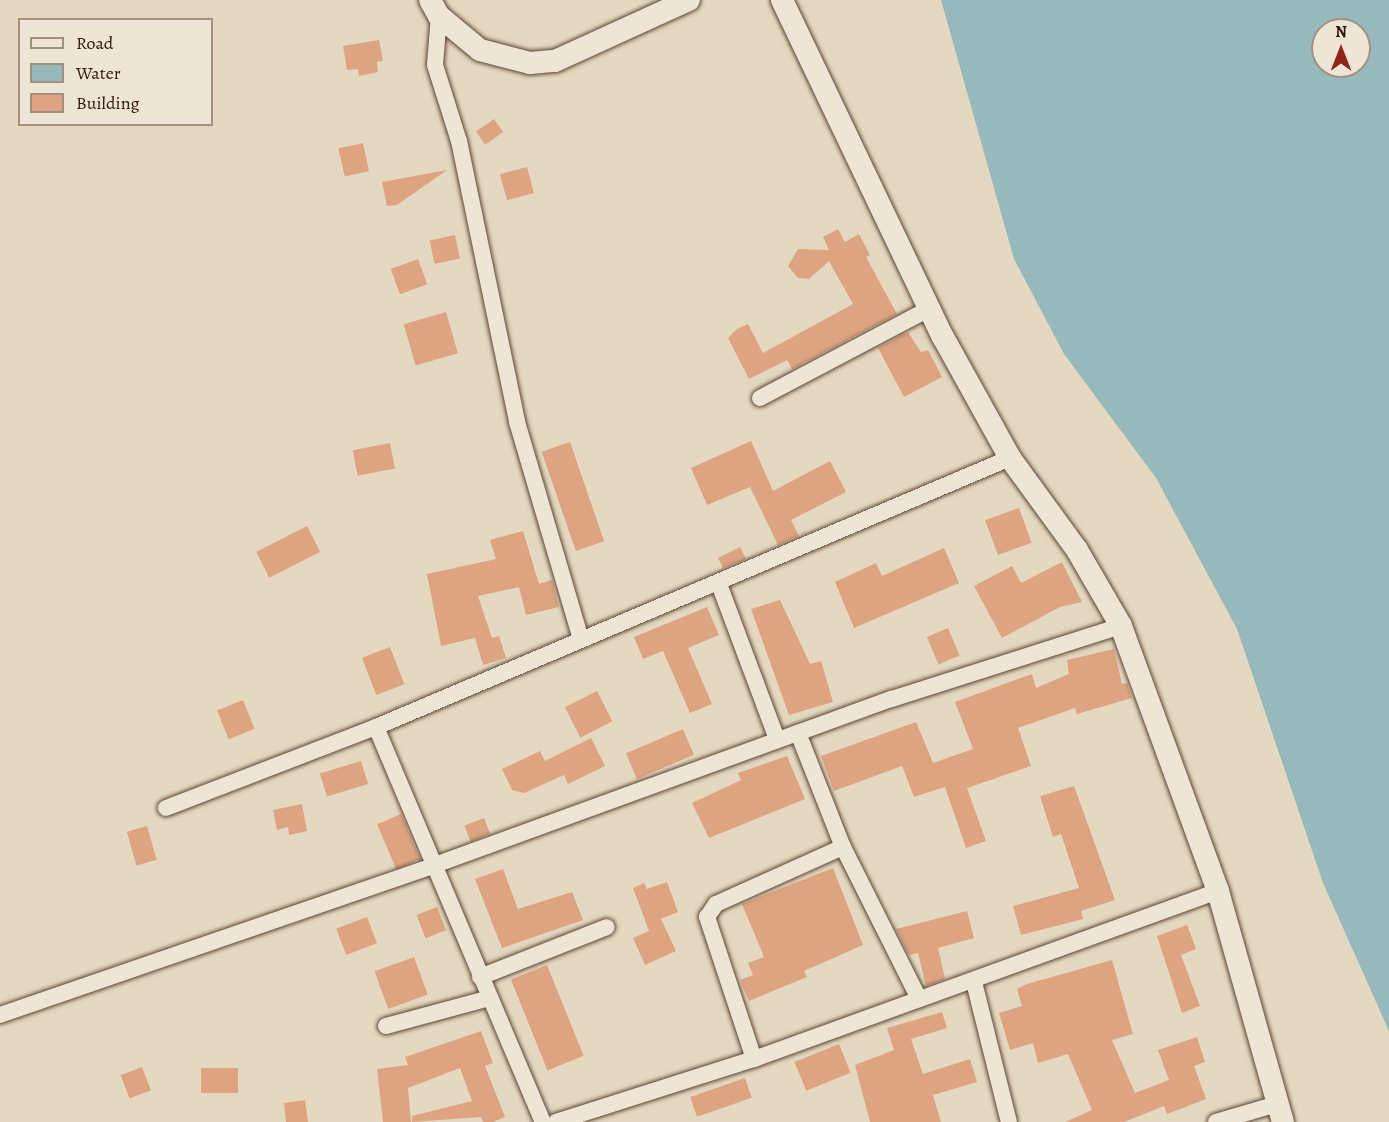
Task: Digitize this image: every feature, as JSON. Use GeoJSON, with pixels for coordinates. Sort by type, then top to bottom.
{"type":"FeatureCollection","features":[{"type":"Feature","properties":{"kind":"street"},"geometry":{"type":"LineString","coordinates":[[435,8],[480,50],[539,62],[576,53],[689,0]]}},
{"type":"Feature","properties":{"kind":"street"},"geometry":{"type":"LineString","coordinates":[[782,0],[929,309],[1010,458],[1077,550],[1121,626],[1218,891],[1280,1113],[1216,1122]]}},
{"type":"Feature","properties":{"kind":"street"},"geometry":{"type":"LineString","coordinates":[[435,8],[435,65],[459,141],[517,422],[581,639]]}},
{"type":"Feature","properties":{"kind":"street"},"geometry":{"type":"LineString","coordinates":[[760,398],[929,309]]}},
{"type":"Feature","properties":{"kind":"street"},"geometry":{"type":"LineString","coordinates":[[166,808],[376,727],[581,639],[719,584],[1010,458]]}},
{"type":"Feature","properties":{"kind":"street"},"geometry":{"type":"LineString","coordinates":[[719,584],[777,739]]}},
{"type":"Feature","properties":{"kind":"street"},"geometry":{"type":"LineString","coordinates":[[0,1015],[72,993],[432,866],[777,739],[1121,626]]}},
{"type":"Feature","properties":{"kind":"street"},"geometry":{"type":"LineString","coordinates":[[376,727],[432,866],[543,1122]]}},
{"type":"Feature","properties":{"kind":"street"},"geometry":{"type":"LineString","coordinates":[[798,733],[843,847],[919,999]]}},
{"type":"Feature","properties":{"kind":"street"},"geometry":{"type":"LineString","coordinates":[[754,1059],[707,917],[716,904],[843,847]]}},
{"type":"Feature","properties":{"kind":"street"},"geometry":{"type":"LineString","coordinates":[[556,1122],[754,1059],[919,999],[974,982],[1218,891]]}},
{"type":"Feature","properties":{"kind":"street"},"geometry":{"type":"LineString","coordinates":[[480,977],[607,927]]}},
{"type":"Feature","properties":{"kind":"street"},"geometry":{"type":"LineString","coordinates":[[974,982],[1010,1122]]}},
{"type":"Feature","properties":{"kind":"street"},"geometry":{"type":"LineString","coordinates":[[386,1026],[489,998]]}},
{"type":"Feature","properties":{"kind":"water"},"geometry":{"type":"Polygon","coordinates":[[[941,0],[1389,0],[1389,1031],[1323,883],[1237,629],[1156,478],[1064,354],[1014,259],[941,0]]]}},
{"type":"Feature","properties":{"kind":"building"},"geometry":{"type":"Polygon","coordinates":[[[379,40],[383,61],[377,62],[378,72],[359,76],[358,69],[347,70],[343,46],[379,40]]]}},
{"type":"Feature","properties":{"kind":"building"},"geometry":{"type":"Polygon","coordinates":[[[494,119],[503,132],[485,145],[476,132],[494,119]]]}},
{"type":"Feature","properties":{"kind":"building"},"geometry":{"type":"Polygon","coordinates":[[[363,143],[369,171],[345,177],[339,148],[363,143]]]}},
{"type":"Feature","properties":{"kind":"building"},"geometry":{"type":"Polygon","coordinates":[[[527,167],[534,193],[507,200],[500,174],[527,167]]]}},
{"type":"Feature","properties":{"kind":"building"},"geometry":{"type":"Polygon","coordinates":[[[447,170],[397,205],[387,206],[382,182],[447,170]]]}},
{"type":"Feature","properties":{"kind":"building"},"geometry":{"type":"Polygon","coordinates":[[[838,229],[845,242],[859,234],[870,255],[866,257],[897,314],[792,369],[787,360],[749,379],[728,338],[737,329],[748,324],[763,353],[853,304],[829,261],[809,279],[798,278],[788,266],[798,249],[829,250],[823,237],[838,229]]]}},
{"type":"Feature","properties":{"kind":"building"},"geometry":{"type":"Polygon","coordinates":[[[455,235],[460,258],[435,264],[430,240],[455,235]]]}},
{"type":"Feature","properties":{"kind":"building"},"geometry":{"type":"Polygon","coordinates":[[[418,259],[427,284],[400,294],[391,269],[418,259]]]}},
{"type":"Feature","properties":{"kind":"building"},"geometry":{"type":"Polygon","coordinates":[[[446,312],[458,353],[416,365],[404,324],[446,312]]]}},
{"type":"Feature","properties":{"kind":"building"},"geometry":{"type":"Polygon","coordinates":[[[908,332],[921,352],[928,350],[942,377],[904,397],[878,348],[908,332]]]}},
{"type":"Feature","properties":{"kind":"building"},"geometry":{"type":"Polygon","coordinates":[[[751,441],[773,491],[830,461],[846,492],[791,520],[799,536],[778,545],[750,487],[707,505],[691,468],[751,441]]]}},
{"type":"Feature","properties":{"kind":"building"},"geometry":{"type":"Polygon","coordinates":[[[570,442],[604,541],[576,551],[542,452],[570,442]]]}},
{"type":"Feature","properties":{"kind":"building"},"geometry":{"type":"Polygon","coordinates":[[[390,443],[395,469],[358,476],[353,450],[390,443]]]}},
{"type":"Feature","properties":{"kind":"building"},"geometry":{"type":"Polygon","coordinates":[[[1019,508],[1032,543],[998,555],[985,520],[1019,508]]]}},
{"type":"Feature","properties":{"kind":"building"},"geometry":{"type":"Polygon","coordinates":[[[307,526],[320,552],[269,578],[256,552],[307,526]]]}},
{"type":"Feature","properties":{"kind":"building"},"geometry":{"type":"Polygon","coordinates":[[[523,531],[539,584],[552,580],[559,607],[526,615],[519,587],[478,596],[492,638],[499,636],[506,658],[483,665],[475,638],[441,646],[427,574],[496,559],[490,540],[523,531]]]}},
{"type":"Feature","properties":{"kind":"building"},"geometry":{"type":"Polygon","coordinates":[[[740,547],[746,559],[723,568],[718,558],[740,547]]]}},
{"type":"Feature","properties":{"kind":"building"},"geometry":{"type":"Polygon","coordinates":[[[944,548],[959,583],[854,628],[835,582],[876,563],[882,576],[944,548]]]}},
{"type":"Feature","properties":{"kind":"building"},"geometry":{"type":"Polygon","coordinates":[[[1062,562],[1082,602],[1060,607],[1002,638],[974,586],[1012,566],[1021,583],[1062,562]]]}},
{"type":"Feature","properties":{"kind":"building"},"geometry":{"type":"Polygon","coordinates":[[[780,600],[810,664],[821,661],[833,702],[789,715],[751,609],[780,600]]]}},
{"type":"Feature","properties":{"kind":"building"},"geometry":{"type":"Polygon","coordinates":[[[707,607],[719,635],[688,648],[712,704],[690,713],[663,651],[643,659],[634,637],[707,607]]]}},
{"type":"Feature","properties":{"kind":"building"},"geometry":{"type":"Polygon","coordinates":[[[948,628],[960,656],[939,665],[927,637],[948,628]]]}},
{"type":"Feature","properties":{"kind":"building"},"geometry":{"type":"Polygon","coordinates":[[[390,647],[404,684],[376,695],[362,658],[390,647]]]}},
{"type":"Feature","properties":{"kind":"building"},"geometry":{"type":"Polygon","coordinates":[[[1114,649],[1122,684],[1127,683],[1132,698],[1077,714],[1075,708],[1018,728],[1031,766],[967,788],[986,841],[966,848],[945,787],[914,797],[902,766],[834,791],[821,756],[916,722],[933,763],[973,749],[955,702],[1032,674],[1036,688],[1069,674],[1067,660],[1114,649]]]}},
{"type":"Feature","properties":{"kind":"building"},"geometry":{"type":"Polygon","coordinates":[[[597,691],[612,721],[580,738],[565,707],[597,691]]]}},
{"type":"Feature","properties":{"kind":"building"},"geometry":{"type":"Polygon","coordinates":[[[243,700],[255,729],[229,739],[217,710],[243,700]]]}},
{"type":"Feature","properties":{"kind":"building"},"geometry":{"type":"Polygon","coordinates":[[[683,729],[694,755],[637,779],[626,753],[683,729]]]}},
{"type":"Feature","properties":{"kind":"building"},"geometry":{"type":"Polygon","coordinates":[[[591,738],[605,766],[568,784],[564,775],[524,793],[512,790],[502,769],[540,751],[545,761],[591,738]]]}},
{"type":"Feature","properties":{"kind":"building"},"geometry":{"type":"Polygon","coordinates":[[[787,756],[805,799],[709,838],[692,803],[741,780],[738,773],[787,756]]]}},
{"type":"Feature","properties":{"kind":"building"},"geometry":{"type":"Polygon","coordinates":[[[361,761],[368,784],[327,797],[320,774],[361,761]]]}},
{"type":"Feature","properties":{"kind":"building"},"geometry":{"type":"Polygon","coordinates":[[[1074,786],[1115,900],[1081,911],[1083,919],[1021,935],[1013,906],[1079,888],[1061,834],[1053,837],[1040,796],[1074,786]]]}},
{"type":"Feature","properties":{"kind":"building"},"geometry":{"type":"Polygon","coordinates":[[[302,804],[307,831],[289,835],[288,827],[277,830],[273,810],[302,804]]]}},
{"type":"Feature","properties":{"kind":"building"},"geometry":{"type":"Polygon","coordinates":[[[401,814],[420,859],[396,869],[377,824],[401,814]]]}},
{"type":"Feature","properties":{"kind":"building"},"geometry":{"type":"Polygon","coordinates":[[[484,818],[490,834],[470,841],[464,826],[484,818]]]}},
{"type":"Feature","properties":{"kind":"building"},"geometry":{"type":"Polygon","coordinates":[[[147,826],[157,860],[136,865],[127,832],[147,826]]]}},
{"type":"Feature","properties":{"kind":"building"},"geometry":{"type":"Polygon","coordinates":[[[833,868],[863,945],[804,971],[807,977],[749,1001],[740,980],[753,975],[748,963],[764,957],[742,904],[833,868]]]}},
{"type":"Feature","properties":{"kind":"building"},"geometry":{"type":"Polygon","coordinates":[[[503,869],[518,909],[572,892],[583,920],[502,948],[475,879],[503,869]]]}},
{"type":"Feature","properties":{"kind":"building"},"geometry":{"type":"Polygon","coordinates":[[[667,882],[678,912],[661,919],[676,951],[645,965],[633,938],[649,931],[633,888],[644,883],[647,889],[667,882]]]}},
{"type":"Feature","properties":{"kind":"building"},"geometry":{"type":"Polygon","coordinates":[[[437,907],[446,930],[425,938],[416,915],[437,907]]]}},
{"type":"Feature","properties":{"kind":"building"},"geometry":{"type":"Polygon","coordinates":[[[967,911],[974,938],[938,948],[945,979],[926,986],[918,953],[909,955],[896,929],[967,911]]]}},
{"type":"Feature","properties":{"kind":"building"},"geometry":{"type":"Polygon","coordinates":[[[367,917],[377,943],[346,955],[336,929],[367,917]]]}},
{"type":"Feature","properties":{"kind":"building"},"geometry":{"type":"Polygon","coordinates":[[[1187,925],[1196,949],[1181,955],[1200,1006],[1182,1013],[1157,936],[1187,925]]]}},
{"type":"Feature","properties":{"kind":"building"},"geometry":{"type":"Polygon","coordinates":[[[414,957],[428,995],[388,1009],[375,971],[414,957]]]}},
{"type":"Feature","properties":{"kind":"building"},"geometry":{"type":"Polygon","coordinates":[[[1112,960],[1133,1034],[1112,1040],[1135,1093],[1169,1080],[1158,1050],[1197,1037],[1205,1062],[1194,1066],[1206,1099],[1167,1114],[1164,1106],[1124,1122],[1065,1122],[1092,1110],[1068,1054],[1038,1063],[1033,1043],[1010,1050],[999,1013],[1022,1006],[1017,989],[1027,984],[1112,960]]]}},
{"type":"Feature","properties":{"kind":"building"},"geometry":{"type":"Polygon","coordinates":[[[547,965],[584,1056],[548,1070],[511,980],[547,965]]]}},
{"type":"Feature","properties":{"kind":"building"},"geometry":{"type":"Polygon","coordinates":[[[942,1012],[947,1028],[911,1039],[923,1074],[970,1059],[977,1082],[933,1095],[941,1122],[870,1122],[855,1065],[894,1050],[887,1028],[942,1012]]]}},
{"type":"Feature","properties":{"kind":"building"},"geometry":{"type":"Polygon","coordinates":[[[481,1031],[493,1063],[485,1066],[505,1117],[493,1122],[483,1122],[481,1117],[412,1122],[412,1116],[472,1101],[460,1068],[408,1088],[411,1122],[383,1122],[377,1069],[408,1065],[405,1057],[481,1031]]]}},
{"type":"Feature","properties":{"kind":"building"},"geometry":{"type":"Polygon","coordinates":[[[839,1044],[851,1073],[806,1091],[794,1062],[839,1044]]]}},
{"type":"Feature","properties":{"kind":"building"},"geometry":{"type":"Polygon","coordinates":[[[142,1067],[151,1090],[129,1099],[121,1075],[142,1067]]]}},
{"type":"Feature","properties":{"kind":"building"},"geometry":{"type":"Polygon","coordinates":[[[201,1068],[238,1068],[238,1093],[201,1093],[201,1068]]]}},
{"type":"Feature","properties":{"kind":"building"},"geometry":{"type":"Polygon","coordinates":[[[745,1078],[752,1098],[697,1117],[690,1097],[745,1078]]]}},
{"type":"Feature","properties":{"kind":"building"},"geometry":{"type":"Polygon","coordinates":[[[305,1100],[308,1122],[286,1122],[284,1103],[305,1100]]]}}]}
